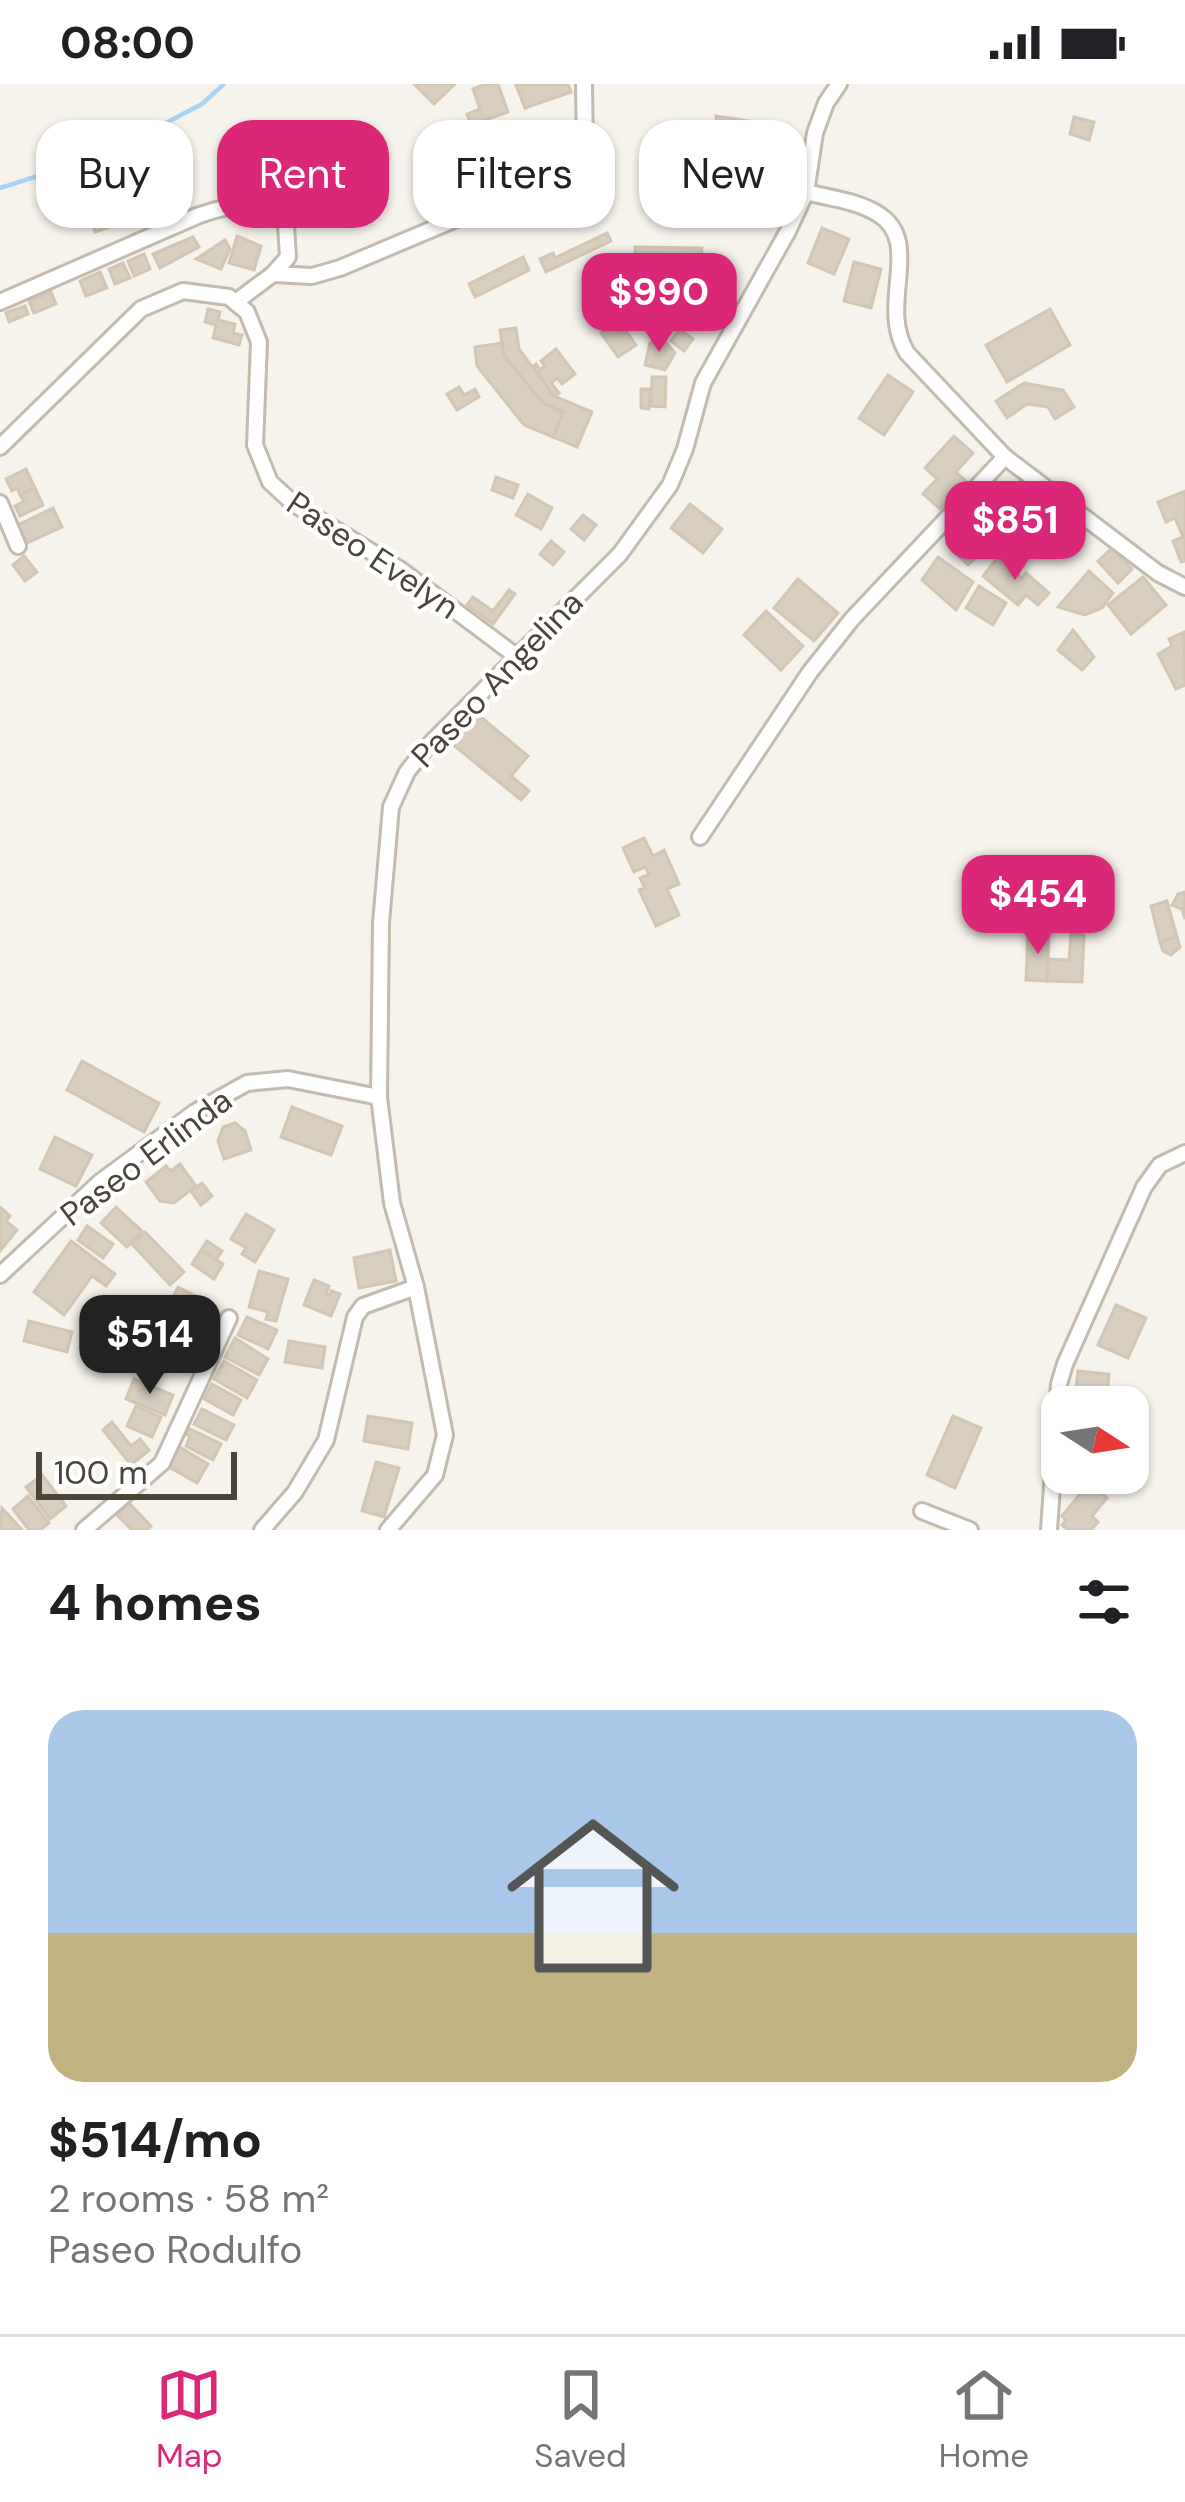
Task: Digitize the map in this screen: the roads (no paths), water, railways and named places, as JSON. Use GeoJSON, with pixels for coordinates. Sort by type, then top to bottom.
{"type":"FeatureCollection","features":[{"type":"Feature","properties":{"kind":"street"},"geometry":{"type":"LineString","coordinates":[[273,274],[312,277],[340,268],[570,171],[583,163],[585,154],[584,84]]}},
{"type":"Feature","properties":{"kind":"street","name":"Paseo Angelina"},"geometry":{"type":"LineString","coordinates":[[807,185],[814,133],[839,84]]}},
{"type":"Feature","properties":{"kind":"street"},"geometry":{"type":"LineString","coordinates":[[807,192],[874,211],[894,225],[901,240],[896,336],[907,353],[1005,457],[1158,573],[1185,587]]}},
{"type":"Feature","properties":{"kind":"street"},"geometry":{"type":"LineString","coordinates":[[0,302],[144,237],[230,206],[260,206],[286,225],[288,256],[273,274],[237,301],[194,290],[152,302],[0,447]]}},
{"type":"Feature","properties":{"kind":"street","name":"Paseo Angelina"},"geometry":{"type":"LineString","coordinates":[[388,1530],[435,1475],[445,1435],[416,1288],[392,1203],[379,1096],[381,923],[392,807],[407,772],[425,749],[620,554],[670,484],[703,383],[789,228]]}},
{"type":"Feature","properties":{"kind":"street","name":"Paseo Evelyn"},"geometry":{"type":"LineString","coordinates":[[237,301],[248,312],[259,342],[256,445],[270,482],[294,504],[401,570],[516,656]]}},
{"type":"Feature","properties":{"kind":"street"},"geometry":{"type":"LineString","coordinates":[[700,837],[810,672],[852,619],[1005,457]]}},
{"type":"Feature","properties":{"kind":"street"},"geometry":{"type":"LineString","coordinates":[[0,503],[18,546]]}},
{"type":"Feature","properties":{"kind":"street","name":"Paseo Erlinda"},"geometry":{"type":"LineString","coordinates":[[0,1275],[100,1182],[195,1112],[247,1083],[288,1079],[379,1096]]}},
{"type":"Feature","properties":{"kind":"street"},"geometry":{"type":"LineString","coordinates":[[1049,1530],[1059,1384],[1065,1364],[1144,1187],[1160,1165],[1185,1153]]}},
{"type":"Feature","properties":{"kind":"street"},"geometry":{"type":"LineString","coordinates":[[262,1530],[295,1492],[326,1440],[355,1317],[363,1306],[416,1288]]}},
{"type":"Feature","properties":{"kind":"street"},"geometry":{"type":"LineString","coordinates":[[84,1530],[162,1463],[229,1318]]}},
{"type":"Feature","properties":{"kind":"street"},"geometry":{"type":"LineString","coordinates":[[922,1511],[970,1530]]}},
{"type":"Feature","properties":{"kind":"waterway"},"geometry":{"type":"LineString","coordinates":[[0,188],[53,171],[78,154],[110,152],[202,104],[224,84]]}}]}
